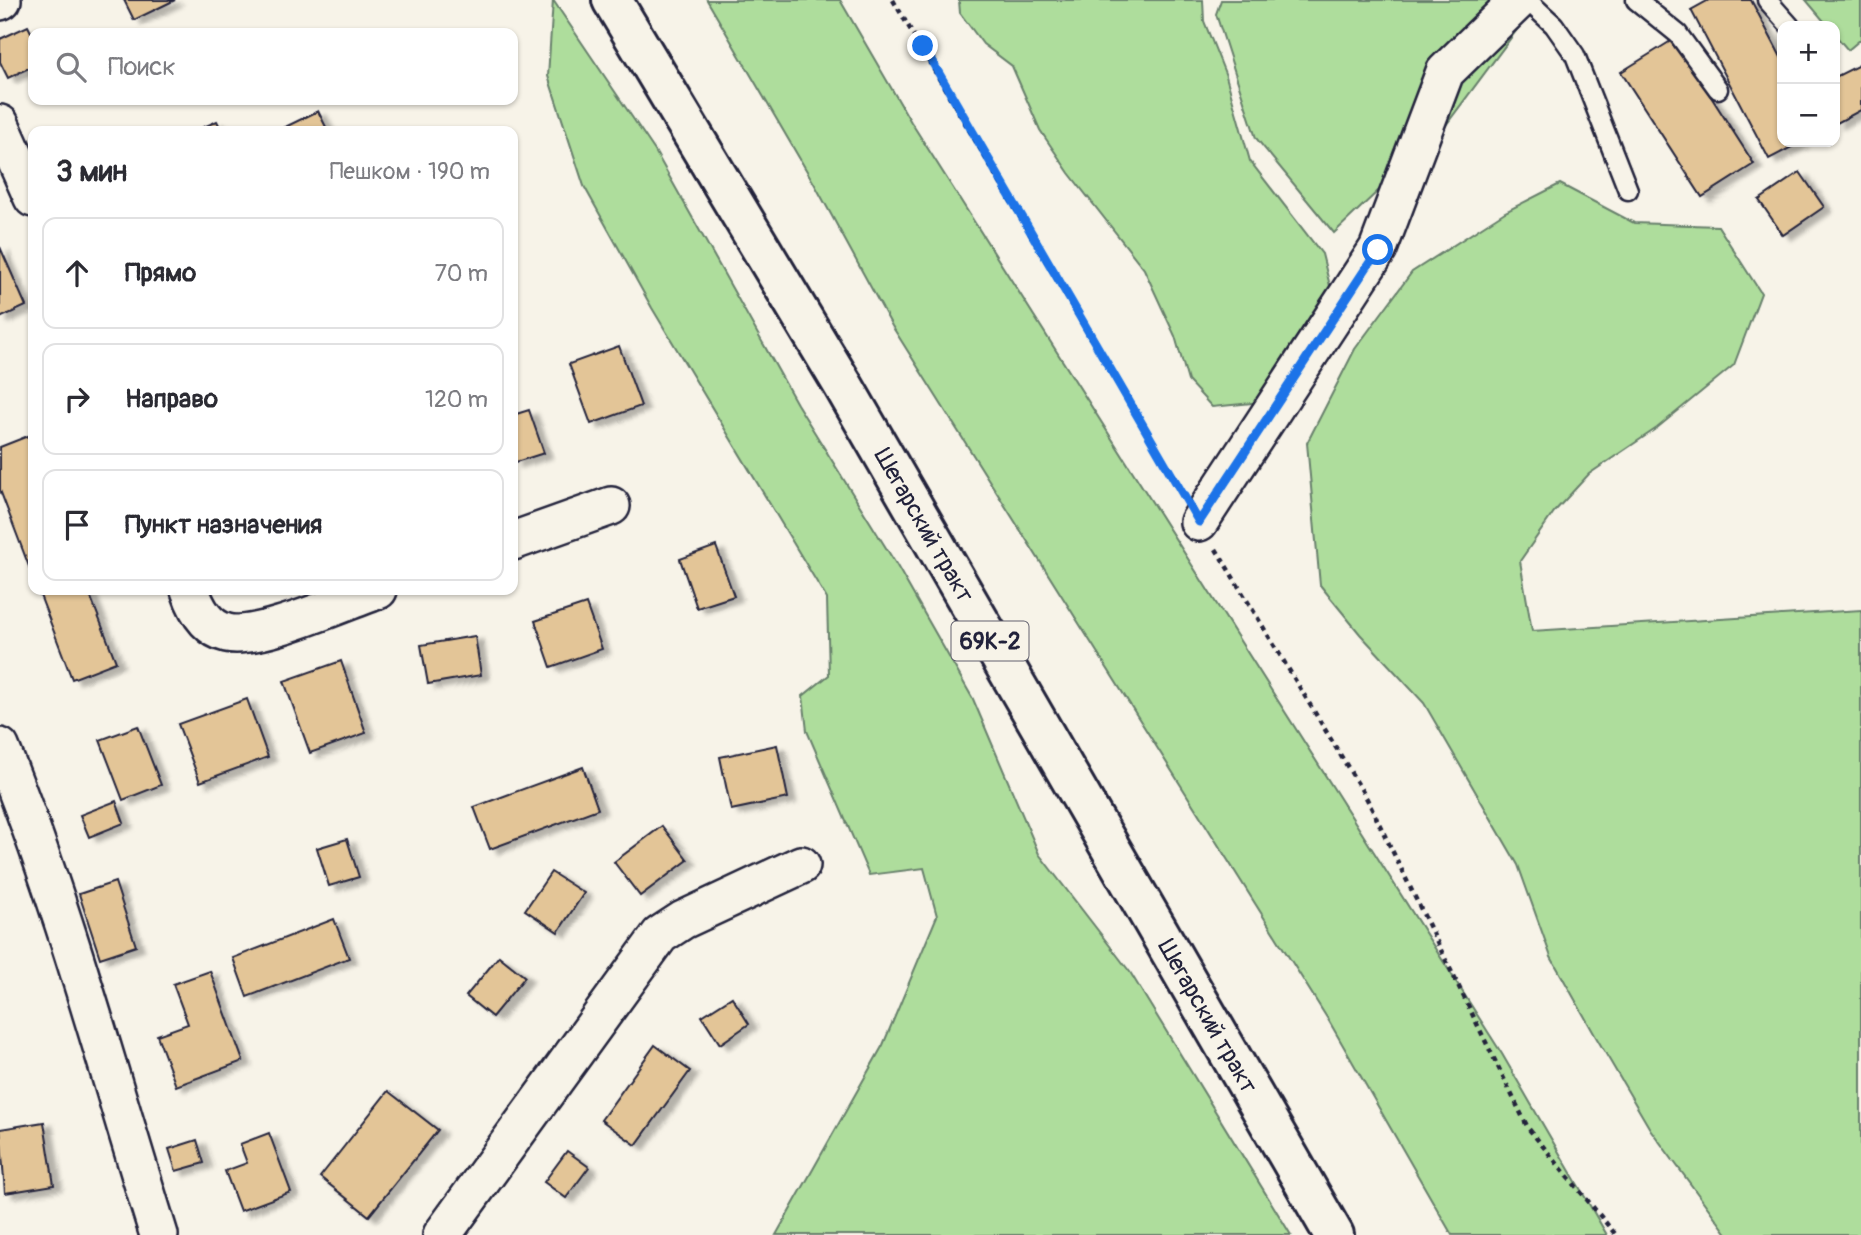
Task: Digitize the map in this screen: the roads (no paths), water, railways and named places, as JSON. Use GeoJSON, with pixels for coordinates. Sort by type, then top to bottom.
{"type":"FeatureCollection","features":[{"type":"Feature","properties":{"kind":"main road","name":"Шегарский тракт"},"geometry":{"type":"LineString","coordinates":[[612,0],[843,385],[1334,1235]]}},
{"type":"Feature","properties":{"kind":"street"},"geometry":{"type":"LineString","coordinates":[[1199,522],[1378,250],[1445,72],[1518,0]]}},
{"type":"Feature","properties":{"kind":"street"},"geometry":{"type":"LineString","coordinates":[[0,124],[28,187]]}},
{"type":"Feature","properties":{"kind":"street"},"geometry":{"type":"LineString","coordinates":[[518,539],[611,506]]}},
{"type":"Feature","properties":{"kind":"street"},"geometry":{"type":"LineString","coordinates":[[192,595],[202,616],[214,628],[243,634],[281,625],[364,595]]}},
{"type":"Feature","properties":{"kind":"street"},"geometry":{"type":"LineString","coordinates":[[0,747],[22,800],[78,971],[159,1235]]}},
{"type":"Feature","properties":{"kind":"street"},"geometry":{"type":"LineString","coordinates":[[442,1235],[660,935],[683,920],[801,865]]}},
{"type":"Feature","properties":{"kind":"lane"},"geometry":{"type":"LineString","coordinates":[[1527,0],[1554,24],[1575,55],[1628,190]]}},
{"type":"Feature","properties":{"kind":"lane"},"geometry":{"type":"LineString","coordinates":[[1636,0],[1678,34],[1718,89]]}},
{"type":"Feature","properties":{"kind":"lane"},"geometry":{"type":"LineString","coordinates":[[1767,0],[1786,21]]}}]}
